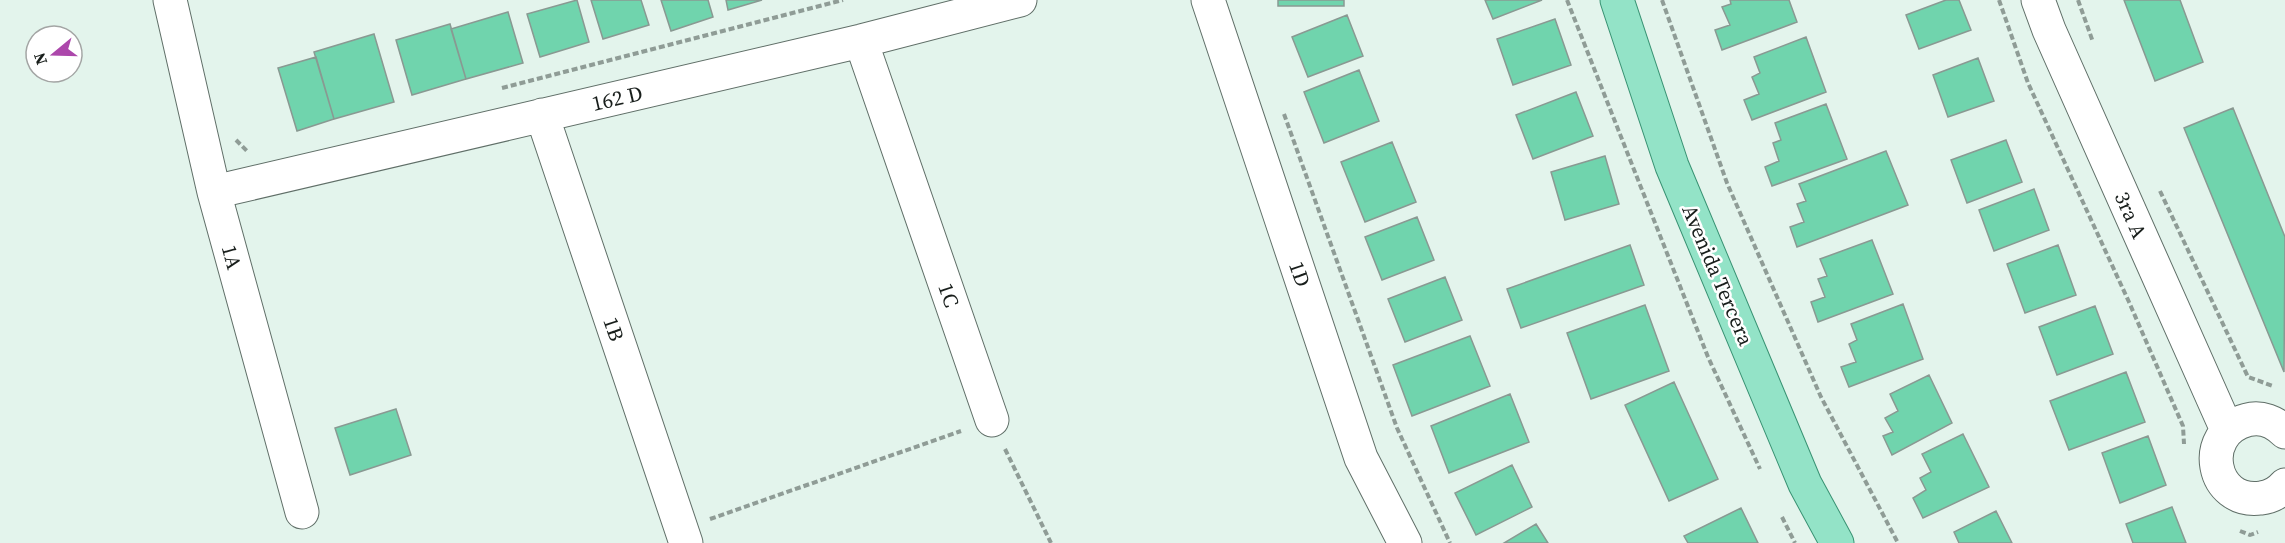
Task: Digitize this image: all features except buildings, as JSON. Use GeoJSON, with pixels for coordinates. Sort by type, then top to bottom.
{"type":"FeatureCollection","features":[{"type":"Feature","properties":{"kind":"main road","name":"Avenida Tercera"},"geometry":{"type":"LineString","coordinates":[[1617,0],[1672,166],[1805,484],[1838,543]]}},
{"type":"Feature","properties":{"kind":"street","name":"1A"},"geometry":{"type":"LineString","coordinates":[[170,0],[213,192],[302,512]]}},
{"type":"Feature","properties":{"kind":"street","name":"162 D"},"geometry":{"type":"LineString","coordinates":[[213,192],[861,41],[1020,0]]}},
{"type":"Feature","properties":{"kind":"street","name":"1D"},"geometry":{"type":"LineString","coordinates":[[1208,0],[1361,458],[1405,543]]}},
{"type":"Feature","properties":{"kind":"street","name":"3ra A"},"geometry":{"type":"LineString","coordinates":[[2038,0],[2049,30],[2227,430]]}},
{"type":"Feature","properties":{"kind":"street","name":"1C"},"geometry":{"type":"LineString","coordinates":[[861,41],[992,420]]}},
{"type":"Feature","properties":{"kind":"street","name":"1B"},"geometry":{"type":"LineString","coordinates":[[542,115],[684,536]]}},
{"type":"Feature","properties":{"kind":"street"},"geometry":{"type":"LineString","coordinates":[[2285,432],[2267,420],[2253,418],[2239,422],[2227,430],[2220,440],[2216,453],[2216,466],[2220,478],[2228,489],[2239,496],[2253,499],[2268,497],[2285,485]]}},
{"type":"Feature","properties":{"kind":"path"},"geometry":{"type":"LineString","coordinates":[[501,88],[843,0]]}},
{"type":"Feature","properties":{"kind":"path"},"geometry":{"type":"LineString","coordinates":[[1567,0],[1708,357],[1761,471]]}},
{"type":"Feature","properties":{"kind":"path"},"geometry":{"type":"LineString","coordinates":[[1662,0],[1727,183],[1821,398],[1898,543]]}},
{"type":"Feature","properties":{"kind":"path"},"geometry":{"type":"LineString","coordinates":[[1999,0],[2028,83],[2129,302],[2183,426],[2184,450]]}},
{"type":"Feature","properties":{"kind":"path"},"geometry":{"type":"LineString","coordinates":[[2078,0],[2094,45]]}},
{"type":"Feature","properties":{"kind":"path"},"geometry":{"type":"LineString","coordinates":[[1281,108],[1397,428],[1450,543]]}},
{"type":"Feature","properties":{"kind":"path"},"geometry":{"type":"LineString","coordinates":[[235,139],[250,153]]}},
{"type":"Feature","properties":{"kind":"path"},"geometry":{"type":"LineString","coordinates":[[2157,185],[2248,377],[2276,387]]}},
{"type":"Feature","properties":{"kind":"path"},"geometry":{"type":"LineString","coordinates":[[684,536],[992,420],[1051,543]]}},
{"type":"Feature","properties":{"kind":"path"},"geometry":{"type":"LineString","coordinates":[[1780,512],[1795,543]]}},
{"type":"Feature","properties":{"kind":"path"},"geometry":{"type":"LineString","coordinates":[[2231,528],[2250,535],[2267,529]]}}]}
